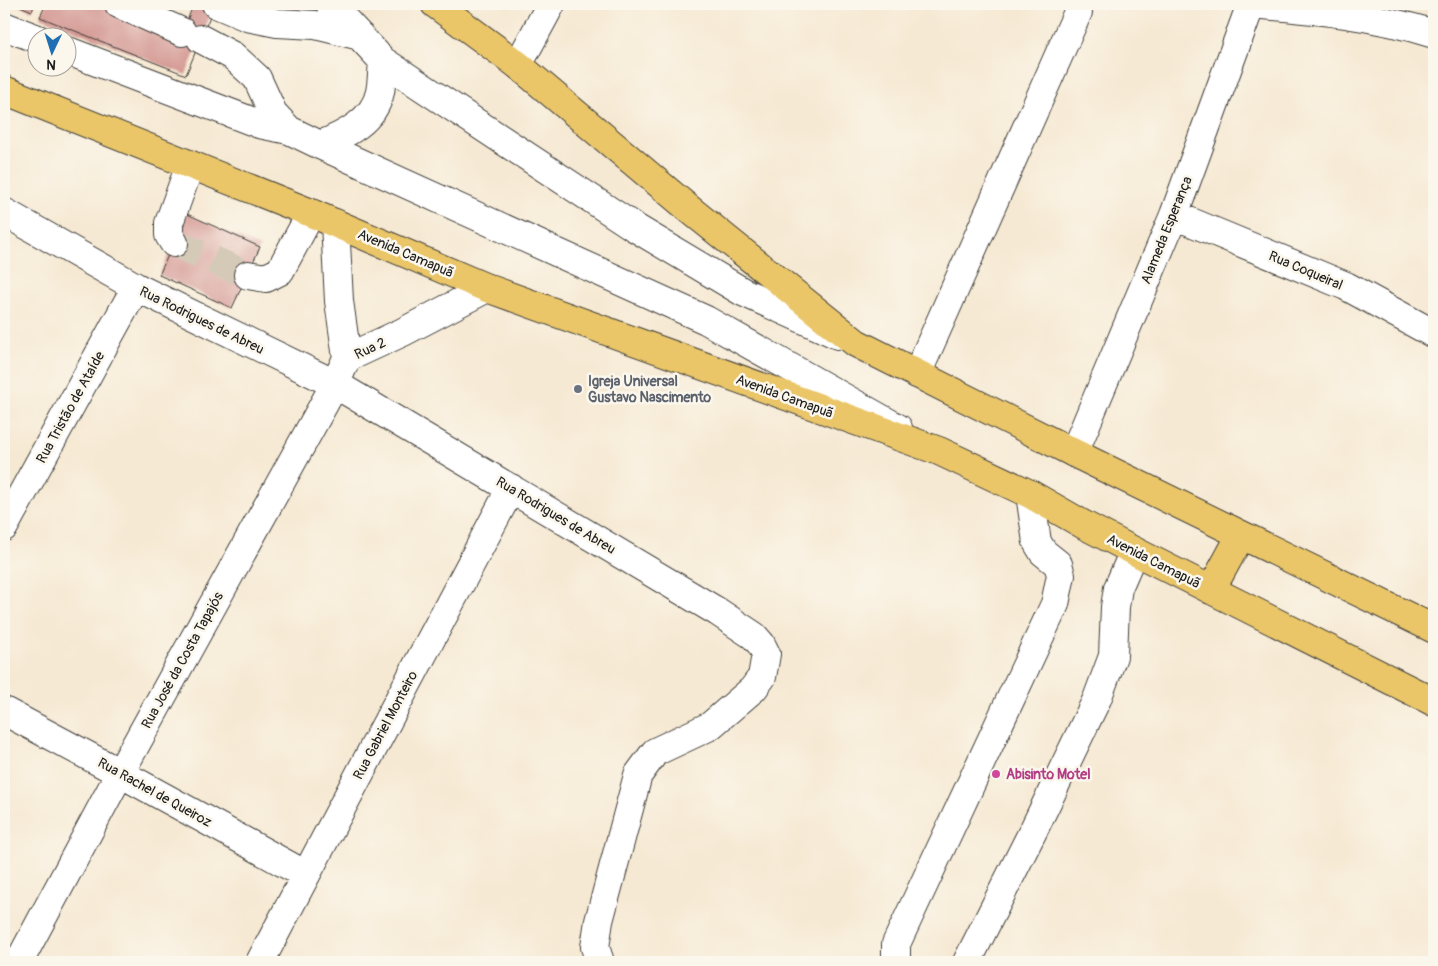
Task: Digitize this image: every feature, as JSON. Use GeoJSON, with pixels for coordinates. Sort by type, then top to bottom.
{"type":"FeatureCollection","features":[{"type":"Feature","properties":{"kind":"main road"},"geometry":{"type":"LineString","coordinates":[[435,4],[518,65],[688,208],[856,342],[1074,453],[1434,629]]}},
{"type":"Feature","properties":{"kind":"main road","name":"Avenida Camapuã"},"geometry":{"type":"LineString","coordinates":[[4,90],[323,218],[487,288],[938,451],[1030,494],[1134,552],[1434,702]]}},
{"type":"Feature","properties":{"kind":"main road"},"geometry":{"type":"LineString","coordinates":[[1212,590],[1241,535]]}},
{"type":"Feature","properties":{"kind":"street"},"geometry":{"type":"LineString","coordinates":[[119,4],[191,35],[233,56],[258,78],[273,113],[289,130]]}},
{"type":"Feature","properties":{"kind":"street"},"geometry":{"type":"LineString","coordinates":[[216,4],[246,17],[277,24],[315,25],[360,36]]}},
{"type":"Feature","properties":{"kind":"street"},"geometry":{"type":"LineString","coordinates":[[330,4],[384,61],[651,237],[744,292],[856,342]]}},
{"type":"Feature","properties":{"kind":"street"},"geometry":{"type":"LineString","coordinates":[[518,65],[551,4]]}},
{"type":"Feature","properties":{"kind":"street"},"geometry":{"type":"LineString","coordinates":[[1251,4],[1306,8],[1357,16],[1412,27],[1434,34]]}},
{"type":"Feature","properties":{"kind":"street","name":"Alameda Esperança"},"geometry":{"type":"LineString","coordinates":[[1074,453],[1174,215],[1251,4]]}},
{"type":"Feature","properties":{"kind":"street"},"geometry":{"type":"LineString","coordinates":[[917,374],[1078,12]]}},
{"type":"Feature","properties":{"kind":"street"},"geometry":{"type":"LineString","coordinates":[[4,26],[28,35]]}},
{"type":"Feature","properties":{"kind":"street"},"geometry":{"type":"LineString","coordinates":[[78,55],[258,124],[289,130],[706,320],[938,451]]}},
{"type":"Feature","properties":{"kind":"street"},"geometry":{"type":"LineString","coordinates":[[320,145],[347,133],[375,109],[380,92],[384,61]]}},
{"type":"Feature","properties":{"kind":"street"},"geometry":{"type":"LineString","coordinates":[[174,242],[169,235],[169,223],[190,165]]}},
{"type":"Feature","properties":{"kind":"street","name":"Rua Rodrigues de Abreu"},"geometry":{"type":"LineString","coordinates":[[4,212],[136,287],[335,384],[718,612],[754,636],[761,644],[766,654],[762,677],[753,689],[710,726],[655,752],[638,776],[600,921],[595,947],[600,962]]}},
{"type":"Feature","properties":{"kind":"street","name":"Rua Coqueiral"},"geometry":{"type":"LineString","coordinates":[[1174,215],[1346,286],[1434,334]]}},
{"type":"Feature","properties":{"kind":"street"},"geometry":{"type":"LineString","coordinates":[[248,275],[266,278],[280,271],[323,218]]}},
{"type":"Feature","properties":{"kind":"street","name":"Rua 2"},"geometry":{"type":"LineString","coordinates":[[323,218],[339,301],[347,358],[403,332],[487,288]]}},
{"type":"Feature","properties":{"kind":"street","name":"Rua Tristão de Ataíde"},"geometry":{"type":"LineString","coordinates":[[4,527],[136,287]]}},
{"type":"Feature","properties":{"kind":"street","name":"Rua José da Costa Tapajós"},"geometry":{"type":"LineString","coordinates":[[19,962],[120,773],[335,384],[347,358]]}},
{"type":"Feature","properties":{"kind":"street","name":"Rua Gabriel Monteiro"},"geometry":{"type":"LineString","coordinates":[[260,962],[511,488]]}},
{"type":"Feature","properties":{"kind":"street"},"geometry":{"type":"LineString","coordinates":[[896,962],[896,944],[1055,604],[1061,575],[1058,564],[1043,552],[1036,542],[1030,494]]}},
{"type":"Feature","properties":{"kind":"street"},"geometry":{"type":"LineString","coordinates":[[967,962],[1097,699],[1113,656],[1118,588],[1134,552]]}},
{"type":"Feature","properties":{"kind":"street","name":"Rua Rachel de Queiroz"},"geometry":{"type":"LineString","coordinates":[[4,711],[306,875]]}},
{"type":"Feature","properties":{"kind":"building"},"geometry":{"type":"Polygon","coordinates":[[[15,4],[35,4],[32,11],[15,4]]]}},
{"type":"Feature","properties":{"kind":"building"},"geometry":{"type":"Polygon","coordinates":[[[46,4],[109,4],[181,34],[194,4],[215,4],[186,75],[78,32],[78,28],[68,28],[40,17],[46,4]]]}},
{"type":"Feature","properties":{"kind":"building"},"geometry":{"type":"Polygon","coordinates":[[[187,214],[260,247],[232,308],[159,275],[187,214]]]}},
{"type":"Feature","properties":{"kind":"tunnel"},"geometry":{"type":"LineString","coordinates":[[174,243],[248,275]]}},
{"type":"Feature","properties":{"kind":"place","name":"Igreja Universal Gustavo Nascimento"},"geometry":{"type":"Point","coordinates":[578,389]}},
{"type":"Feature","properties":{"kind":"place","name":"Abisinto Motel"},"geometry":{"type":"Point","coordinates":[996,774]}}]}
